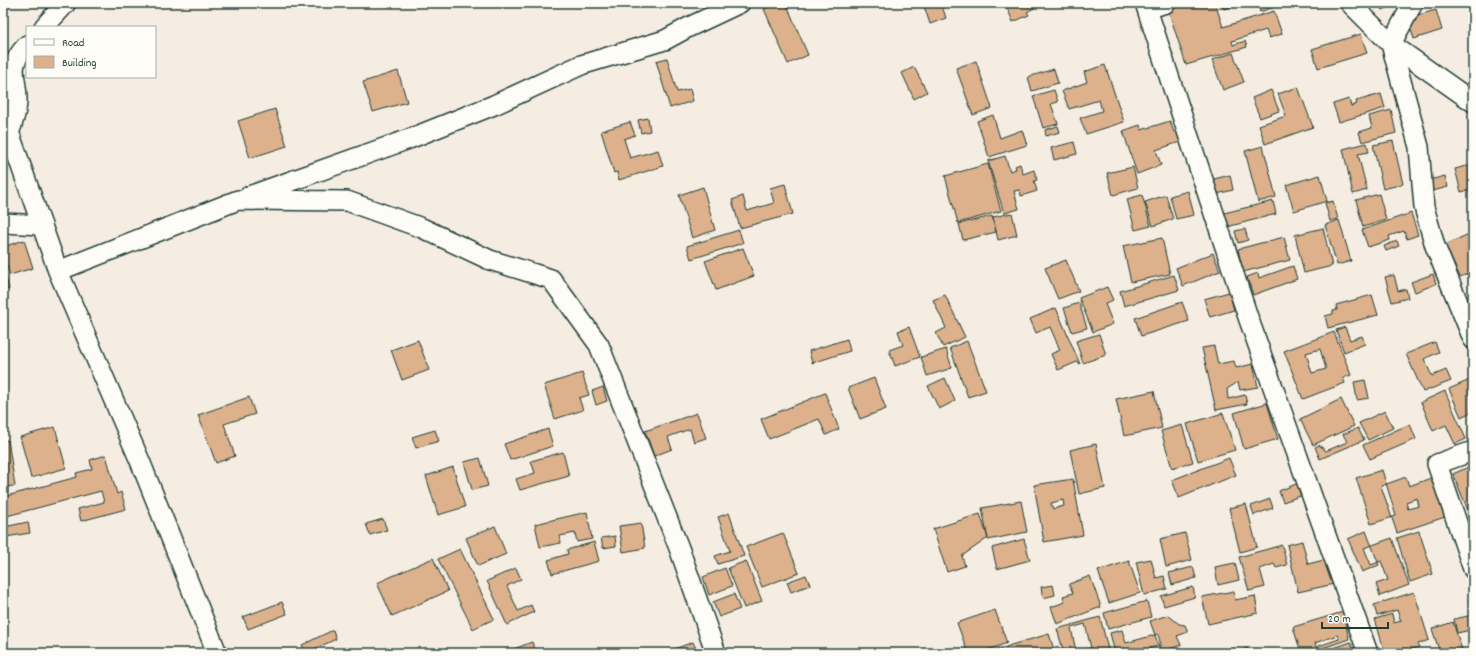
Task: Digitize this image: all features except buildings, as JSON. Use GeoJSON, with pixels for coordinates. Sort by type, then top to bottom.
{"type":"FeatureCollection","features":[{"type":"Feature","properties":{"kind":"street"},"geometry":{"type":"LineString","coordinates":[[45,26],[66,3]]}},
{"type":"Feature","properties":{"kind":"street"},"geometry":{"type":"LineString","coordinates":[[58,271],[238,200],[409,139],[494,105],[581,65],[665,40],[688,27],[740,3]]}},
{"type":"Feature","properties":{"kind":"street"},"geometry":{"type":"LineString","coordinates":[[1166,3],[1146,6],[1248,317],[1368,653]]}},
{"type":"Feature","properties":{"kind":"street"},"geometry":{"type":"LineString","coordinates":[[1350,3],[1391,44],[1473,102]]}},
{"type":"Feature","properties":{"kind":"street"},"geometry":{"type":"LineString","coordinates":[[1413,3],[1391,44],[1419,147],[1424,207],[1435,246],[1473,339]]}},
{"type":"Feature","properties":{"kind":"street"},"geometry":{"type":"LineString","coordinates":[[9,133],[17,102],[14,66],[16,57],[26,46]]}},
{"type":"Feature","properties":{"kind":"street"},"geometry":{"type":"LineString","coordinates":[[3,115],[58,271],[140,461],[217,653]]}},
{"type":"Feature","properties":{"kind":"street"},"geometry":{"type":"LineString","coordinates":[[238,200],[347,201],[422,228],[490,260],[551,279],[599,345],[680,548],[716,653]]}},
{"type":"Feature","properties":{"kind":"street"},"geometry":{"type":"LineString","coordinates":[[3,222],[42,225]]}},
{"type":"Feature","properties":{"kind":"street"},"geometry":{"type":"LineString","coordinates":[[1473,451],[1437,464],[1473,569]]}}]}
